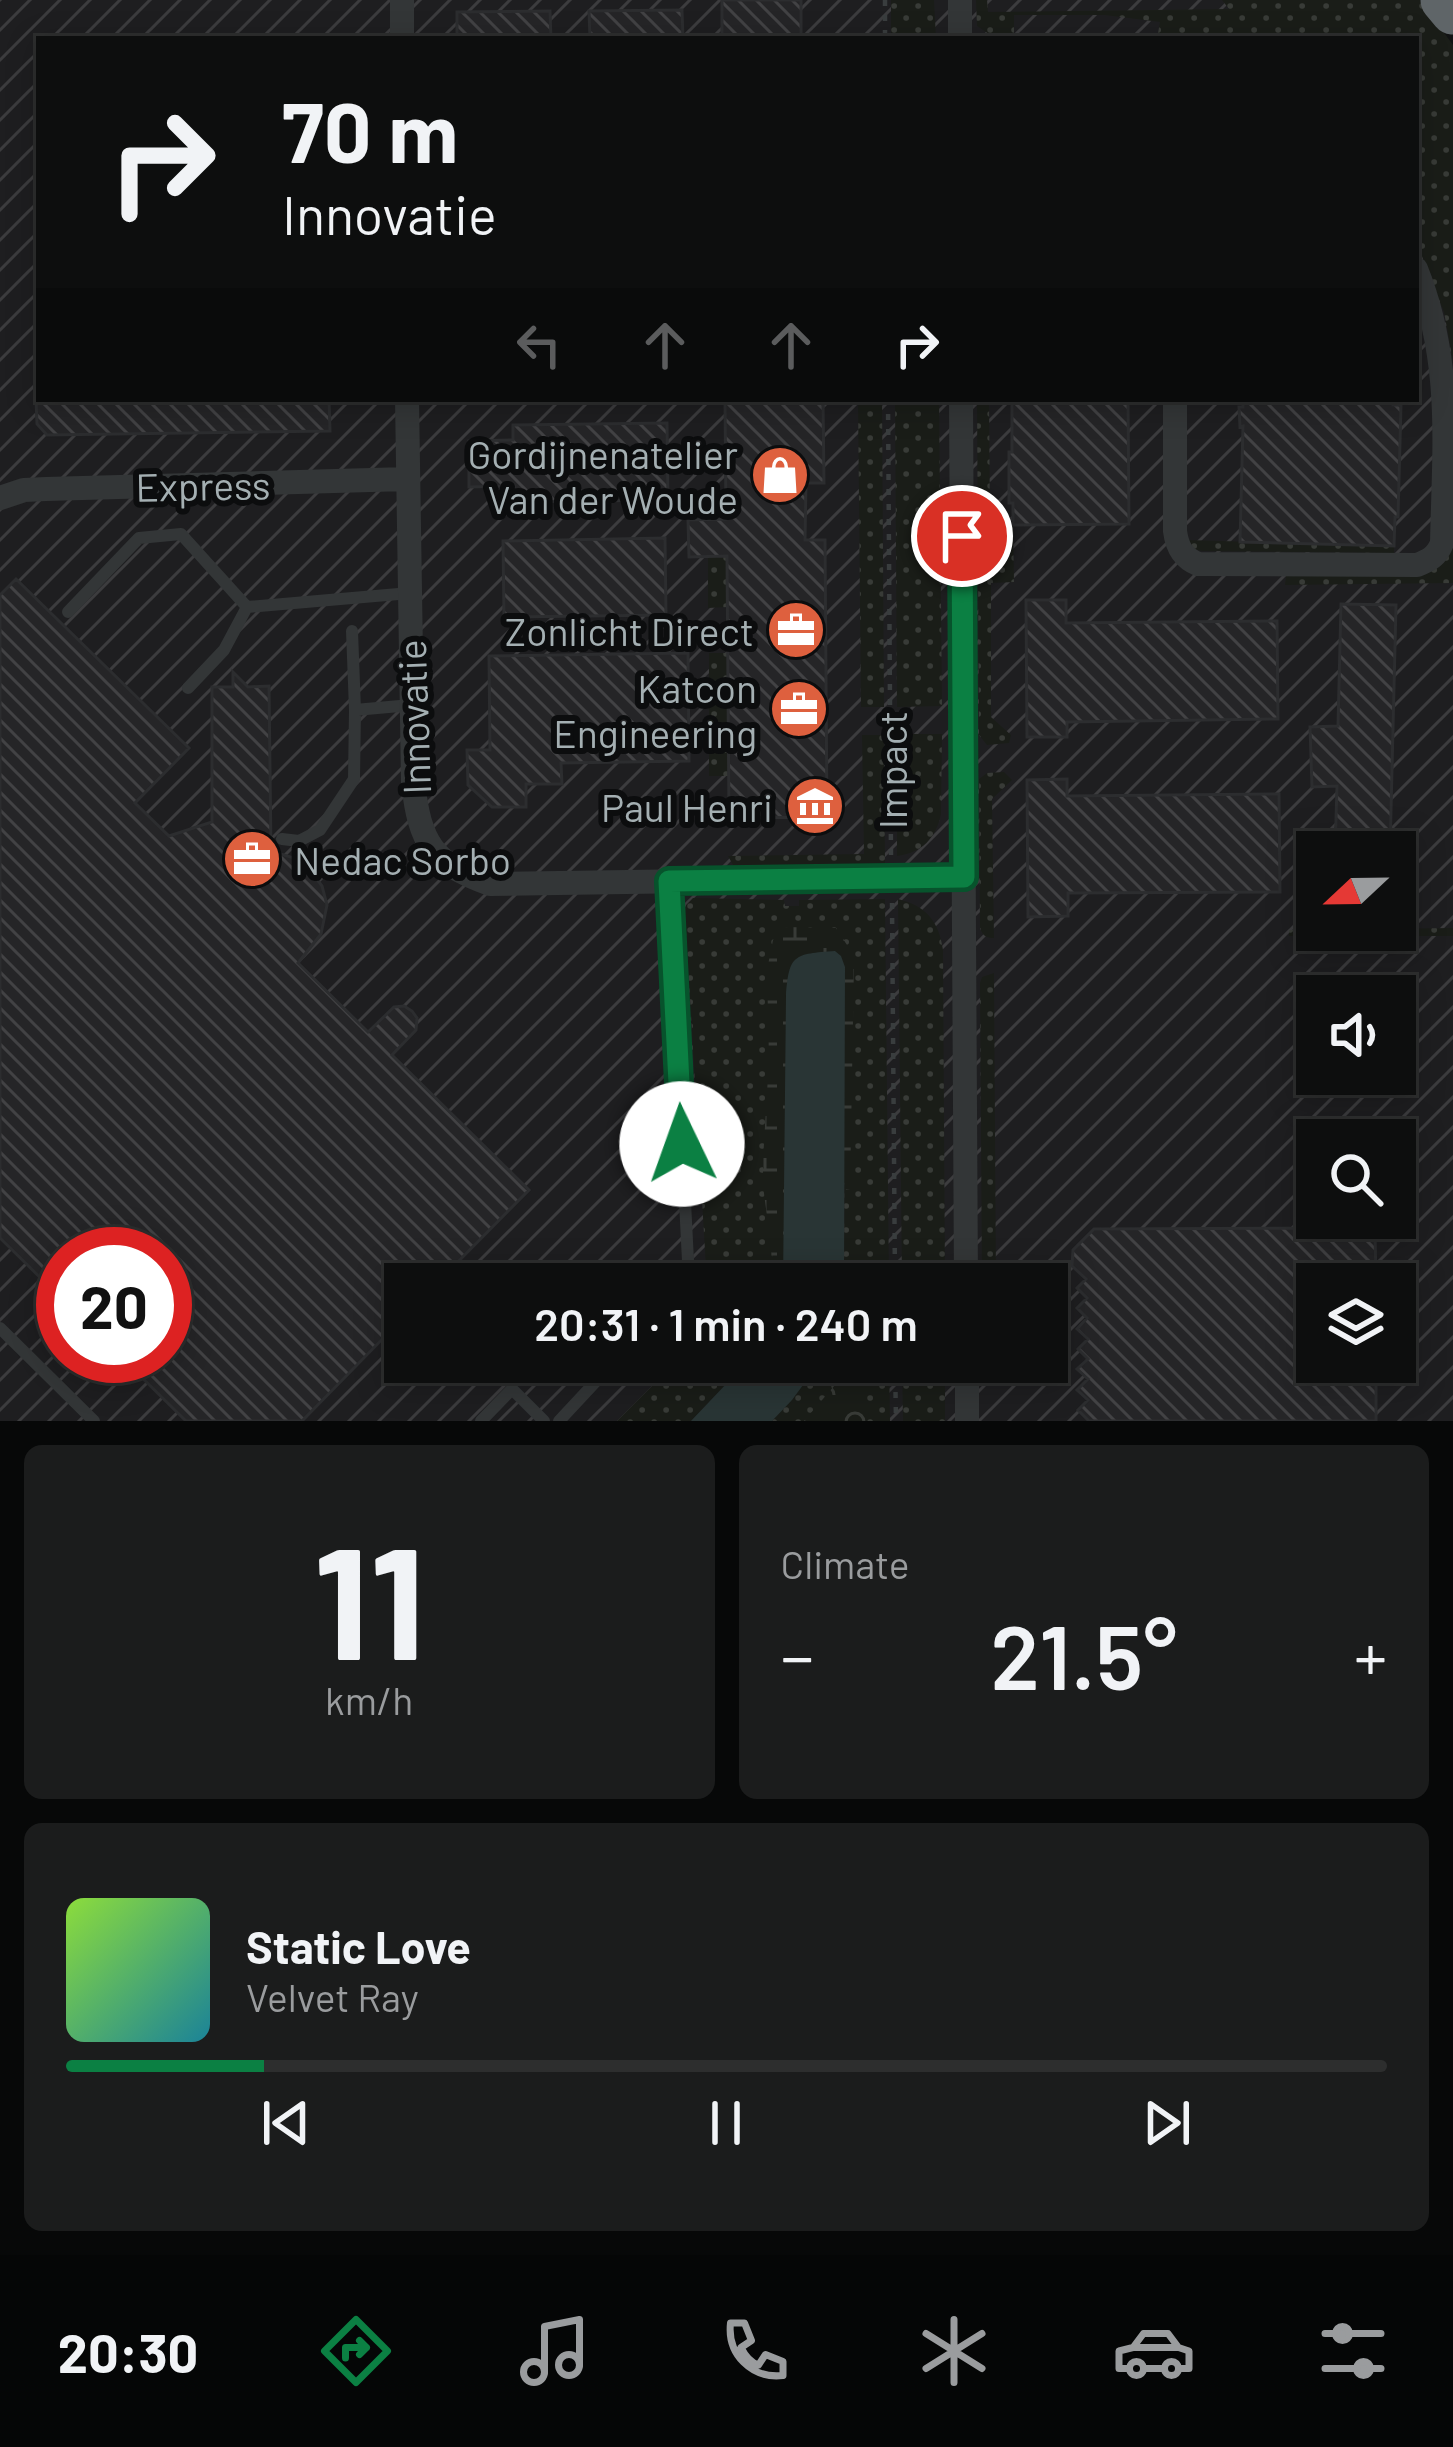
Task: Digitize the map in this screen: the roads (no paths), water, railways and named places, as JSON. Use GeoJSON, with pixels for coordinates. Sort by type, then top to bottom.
{"type":"FeatureCollection","features":[{"type":"Feature","properties":{"kind":"highway"},"geometry":{"type":"LineString","coordinates":[[1443,0],[1453,12]]}},
{"type":"Feature","properties":{"kind":"street"},"geometry":{"type":"LineString","coordinates":[[402,0],[402,36]]}},
{"type":"Feature","properties":{"kind":"street"},"geometry":{"type":"LineString","coordinates":[[960,0],[960,36]]}},
{"type":"Feature","properties":{"kind":"street"},"geometry":{"type":"LineString","coordinates":[[1175,402],[1174,531],[1188,560],[1198,564],[1417,565],[1429,561],[1442,543],[1443,356],[1419,277]]}},
{"type":"Feature","properties":{"kind":"street","name":"Innovatie"},"geometry":{"type":"LineString","coordinates":[[406,402],[413,783],[417,818],[431,848],[457,872],[490,884],[964,877]]}},
{"type":"Feature","properties":{"kind":"street","name":"Impact"},"geometry":{"type":"LineString","coordinates":[[961,402],[966,1263]]}},
{"type":"Feature","properties":{"kind":"street","name":"Express"},"geometry":{"type":"LineString","coordinates":[[0,498],[24,490],[407,479]]}},
{"type":"Feature","properties":{"kind":"street"},"geometry":{"type":"LineString","coordinates":[[967,1383],[967,1421]]}},
{"type":"Feature","properties":{"kind":"lane"},"geometry":{"type":"LineString","coordinates":[[68,612],[139,538],[181,534],[247,607]]}},
{"type":"Feature","properties":{"kind":"lane"},"geometry":{"type":"LineString","coordinates":[[247,607],[410,593]]}},
{"type":"Feature","properties":{"kind":"lane"},"geometry":{"type":"LineString","coordinates":[[188,688],[224,650],[247,607]]}},
{"type":"Feature","properties":{"kind":"lane"},"geometry":{"type":"LineString","coordinates":[[282,838],[299,841],[320,830],[354,779],[352,631]]}},
{"type":"Feature","properties":{"kind":"lane"},"geometry":{"type":"LineString","coordinates":[[355,710],[412,705]]}},
{"type":"Feature","properties":{"kind":"lane"},"geometry":{"type":"LineString","coordinates":[[669,881],[688,1263]]}},
{"type":"Feature","properties":{"kind":"lane"},"geometry":{"type":"LineString","coordinates":[[0,1328],[94,1421]]}},
{"type":"Feature","properties":{"kind":"lane"},"geometry":{"type":"LineString","coordinates":[[560,1421],[595,1383]]}},
{"type":"Feature","properties":{"kind":"lane"},"geometry":{"type":"LineString","coordinates":[[481,1421],[512,1389],[544,1421]]}},
{"type":"Feature","properties":{"kind":"place","name":"Gordijnenatelier Van der Woude"},"geometry":{"type":"Point","coordinates":[780,475]}},
{"type":"Feature","properties":{"kind":"place","name":"Zonlicht Direct"},"geometry":{"type":"Point","coordinates":[796,630]}},
{"type":"Feature","properties":{"kind":"place","name":"Katcon Engineering"},"geometry":{"type":"Point","coordinates":[799,709]}},
{"type":"Feature","properties":{"kind":"place","name":"Paul Henri"},"geometry":{"type":"Point","coordinates":[815,806]}},
{"type":"Feature","properties":{"kind":"place","name":"Nedac Sorbo"},"geometry":{"type":"Point","coordinates":[252,859]}}]}
